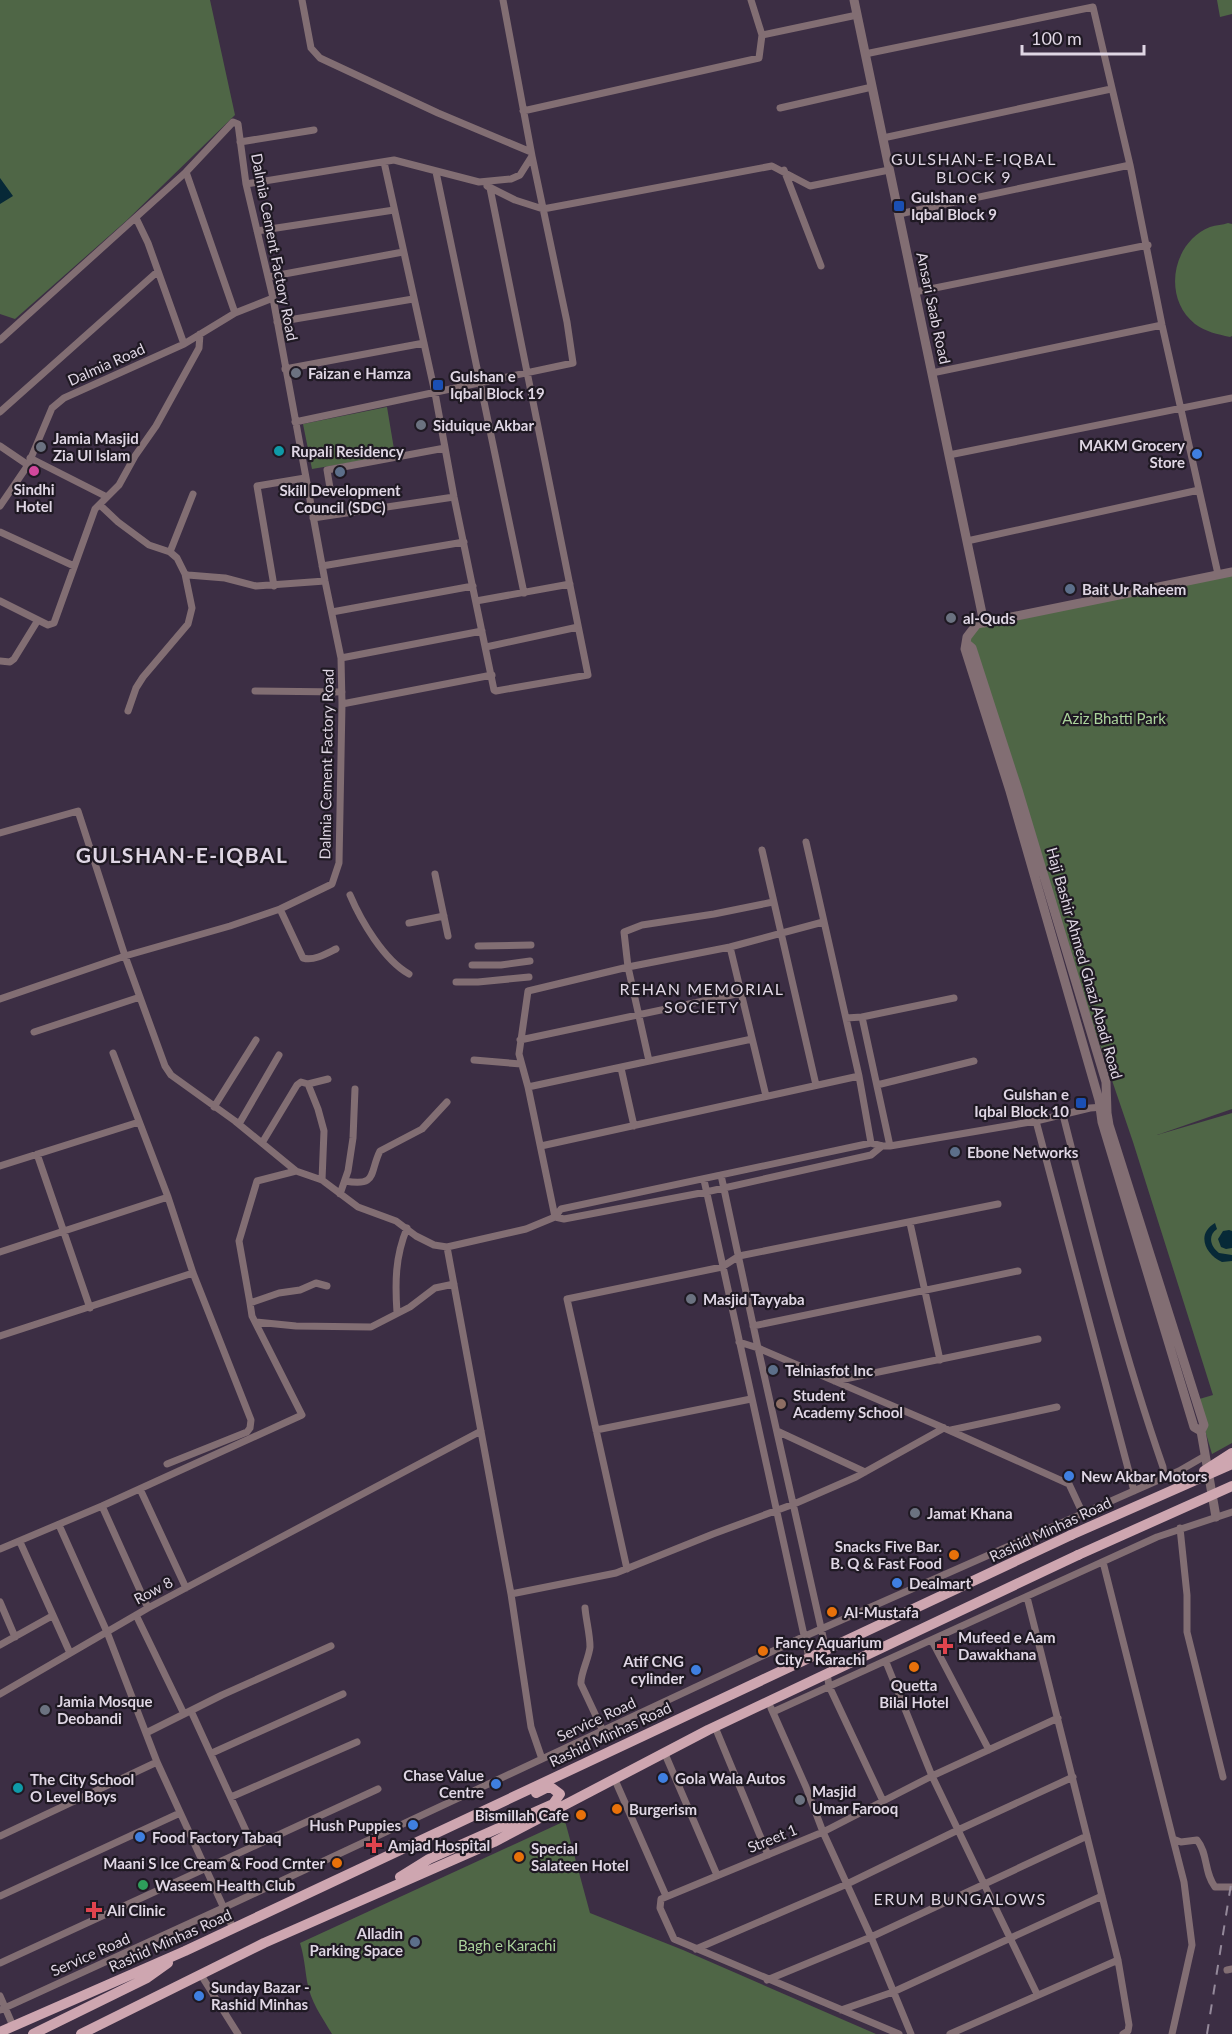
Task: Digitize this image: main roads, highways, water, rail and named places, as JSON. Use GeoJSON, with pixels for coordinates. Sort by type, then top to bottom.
{"type":"FeatureCollection","features":[{"type":"Feature","properties":{"kind":"main road"},"geometry":{"type":"LineString","coordinates":[[1189,1482],[1232,1453]]}},
{"type":"Feature","properties":{"kind":"main road","name":"Rashid Minhas Road"},"geometry":{"type":"LineString","coordinates":[[0,2032],[185,1951],[1071,1535],[1232,1464]]}},
{"type":"Feature","properties":{"kind":"main road"},"geometry":{"type":"LineString","coordinates":[[81,2034],[264,1943],[494,1842],[715,1727],[771,1707],[827,1674],[1078,1555],[1232,1486]]}},
{"type":"Feature","properties":{"kind":"main road"},"geometry":{"type":"LineString","coordinates":[[1181,1510],[1232,1495]]}},
{"type":"Feature","properties":{"kind":"main road"},"geometry":{"type":"LineString","coordinates":[[368,1897],[429,1859],[553,1804],[560,1794],[552,1788],[546,1788],[518,1802],[402,1848]]}},
{"type":"Feature","properties":{"kind":"main road"},"geometry":{"type":"LineString","coordinates":[[33,2034],[147,1978],[185,1951]]}},
{"type":"Feature","properties":{"kind":"water"},"geometry":{"type":"Polygon","coordinates":[[[0,178],[13,196],[0,204],[0,178]]]}},
{"type":"Feature","properties":{"kind":"water"},"geometry":{"type":"Polygon","coordinates":[[[1215,1223],[1217,1229],[1211,1238],[1212,1245],[1219,1253],[1232,1255],[1232,1261],[1222,1262],[1207,1249],[1204,1238],[1209,1228],[1215,1223]]]}},
{"type":"Feature","properties":{"kind":"water"},"geometry":{"type":"Polygon","coordinates":[[[1223,1231],[1232,1231],[1232,1248],[1226,1249],[1221,1247],[1218,1239],[1223,1231]]]}},
{"type":"Feature","properties":{"kind":"railway"},"geometry":{"type":"LineString","coordinates":[[1207,2034],[1232,1878]]}},
{"type":"Feature","properties":{"kind":"place","name":"Gulshan e Iqbal Block 9"},"geometry":{"type":"Point","coordinates":[899,206]}},
{"type":"Feature","properties":{"kind":"place","name":"Faizan e Hamza"},"geometry":{"type":"Point","coordinates":[296,373]}},
{"type":"Feature","properties":{"kind":"place","name":"Gulshan e Iqbal Block 19"},"geometry":{"type":"Point","coordinates":[438,385]}},
{"type":"Feature","properties":{"kind":"place","name":"Siduique Akbar"},"geometry":{"type":"Point","coordinates":[421,425]}},
{"type":"Feature","properties":{"kind":"place","name":"Jamia Masjid Zia Ul Islam"},"geometry":{"type":"Point","coordinates":[41,447]}},
{"type":"Feature","properties":{"kind":"place","name":"Rupali Residency"},"geometry":{"type":"Point","coordinates":[279,451]}},
{"type":"Feature","properties":{"kind":"place","name":"MAKM Grocery Store"},"geometry":{"type":"Point","coordinates":[1197,454]}},
{"type":"Feature","properties":{"kind":"place","name":"Sindhi Hotel"},"geometry":{"type":"Point","coordinates":[34,471]}},
{"type":"Feature","properties":{"kind":"place","name":"Skill Development Council (SDC)"},"geometry":{"type":"Point","coordinates":[340,472]}},
{"type":"Feature","properties":{"kind":"place","name":"Bait Ur Raheem"},"geometry":{"type":"Point","coordinates":[1070,589]}},
{"type":"Feature","properties":{"kind":"place","name":"al-Quds"},"geometry":{"type":"Point","coordinates":[951,618]}},
{"type":"Feature","properties":{"kind":"place","name":"Gulshan e Iqbal Block 10"},"geometry":{"type":"Point","coordinates":[1081,1103]}},
{"type":"Feature","properties":{"kind":"place","name":"Ebone Networks"},"geometry":{"type":"Point","coordinates":[955,1152]}},
{"type":"Feature","properties":{"kind":"place","name":"Masjid Tayyaba"},"geometry":{"type":"Point","coordinates":[691,1299]}},
{"type":"Feature","properties":{"kind":"place","name":"Telniasfot Inc"},"geometry":{"type":"Point","coordinates":[773,1370]}},
{"type":"Feature","properties":{"kind":"place","name":"Student Academy School"},"geometry":{"type":"Point","coordinates":[781,1404]}},
{"type":"Feature","properties":{"kind":"place","name":"New Akbar Motors"},"geometry":{"type":"Point","coordinates":[1069,1476]}},
{"type":"Feature","properties":{"kind":"place","name":"Jamat Khana"},"geometry":{"type":"Point","coordinates":[915,1513]}},
{"type":"Feature","properties":{"kind":"place","name":"Snacks Five Bar. B. Q & Fast Food"},"geometry":{"type":"Point","coordinates":[954,1555]}},
{"type":"Feature","properties":{"kind":"place","name":"Dealmart"},"geometry":{"type":"Point","coordinates":[897,1583]}},
{"type":"Feature","properties":{"kind":"place","name":"Al-Mustafa"},"geometry":{"type":"Point","coordinates":[832,1612]}},
{"type":"Feature","properties":{"kind":"place","name":"Mufeed e Aam Dawakhana"},"geometry":{"type":"Point","coordinates":[945,1646]}},
{"type":"Feature","properties":{"kind":"place","name":"Fancy Aquarium City - Karachi"},"geometry":{"type":"Point","coordinates":[763,1651]}},
{"type":"Feature","properties":{"kind":"place","name":"Quetta Bilal Hotel"},"geometry":{"type":"Point","coordinates":[914,1667]}},
{"type":"Feature","properties":{"kind":"place","name":"Atif CNG cylinder"},"geometry":{"type":"Point","coordinates":[696,1670]}},
{"type":"Feature","properties":{"kind":"place","name":"Jamia Mosque Deobandi"},"geometry":{"type":"Point","coordinates":[45,1710]}},
{"type":"Feature","properties":{"kind":"place","name":"Gola Wala Autos"},"geometry":{"type":"Point","coordinates":[663,1778]}},
{"type":"Feature","properties":{"kind":"place","name":"Chase Value Centre"},"geometry":{"type":"Point","coordinates":[496,1784]}},
{"type":"Feature","properties":{"kind":"place","name":"The City School O Level Boys"},"geometry":{"type":"Point","coordinates":[18,1788]}},
{"type":"Feature","properties":{"kind":"place","name":"Masjid Umar Farooq"},"geometry":{"type":"Point","coordinates":[800,1800]}},
{"type":"Feature","properties":{"kind":"place","name":"Burgerism"},"geometry":{"type":"Point","coordinates":[617,1809]}},
{"type":"Feature","properties":{"kind":"place","name":"Bismillah Cafe"},"geometry":{"type":"Point","coordinates":[581,1815]}},
{"type":"Feature","properties":{"kind":"place","name":"Hush Puppies"},"geometry":{"type":"Point","coordinates":[413,1825]}},
{"type":"Feature","properties":{"kind":"place","name":"Food Factory Tabaq"},"geometry":{"type":"Point","coordinates":[140,1837]}},
{"type":"Feature","properties":{"kind":"place","name":"Amjad Hospital"},"geometry":{"type":"Point","coordinates":[374,1845]}},
{"type":"Feature","properties":{"kind":"place","name":"Special Salateen Hotel"},"geometry":{"type":"Point","coordinates":[519,1857]}},
{"type":"Feature","properties":{"kind":"place","name":"Maani S Ice Cream & Food Crnter"},"geometry":{"type":"Point","coordinates":[337,1863]}},
{"type":"Feature","properties":{"kind":"place","name":"Waseem Health Club"},"geometry":{"type":"Point","coordinates":[143,1885]}},
{"type":"Feature","properties":{"kind":"place","name":"Ali Clinic"},"geometry":{"type":"Point","coordinates":[94,1910]}},
{"type":"Feature","properties":{"kind":"place","name":"Alladin Parking Space"},"geometry":{"type":"Point","coordinates":[415,1942]}},
{"type":"Feature","properties":{"kind":"place","name":"Sunday Bazar - Rashid Minhas"},"geometry":{"type":"Point","coordinates":[199,1996]}},
{"type":"Feature","properties":{"kind":"district","name":"GULSHAN-E-IQBAL BLOCK 9"},"geometry":{"type":"Point","coordinates":[974,167]}},
{"type":"Feature","properties":{"kind":"district","name":"GULSHAN-E-IQBAL"},"geometry":{"type":"Point","coordinates":[182,854]}},
{"type":"Feature","properties":{"kind":"district","name":"REHAN MEMORIAL SOCIETY"},"geometry":{"type":"Point","coordinates":[702,997]}},
{"type":"Feature","properties":{"kind":"district","name":"ERUM BUNGALOWS"},"geometry":{"type":"Point","coordinates":[960,1898]}},
{"type":"Feature","properties":{"kind":"park label","name":"Aziz Bhatti Park"},"geometry":{"type":"Point","coordinates":[1114,718]}},
{"type":"Feature","properties":{"kind":"park label","name":"Bagh e Karachi"},"geometry":{"type":"Point","coordinates":[507,1945]}}]}
